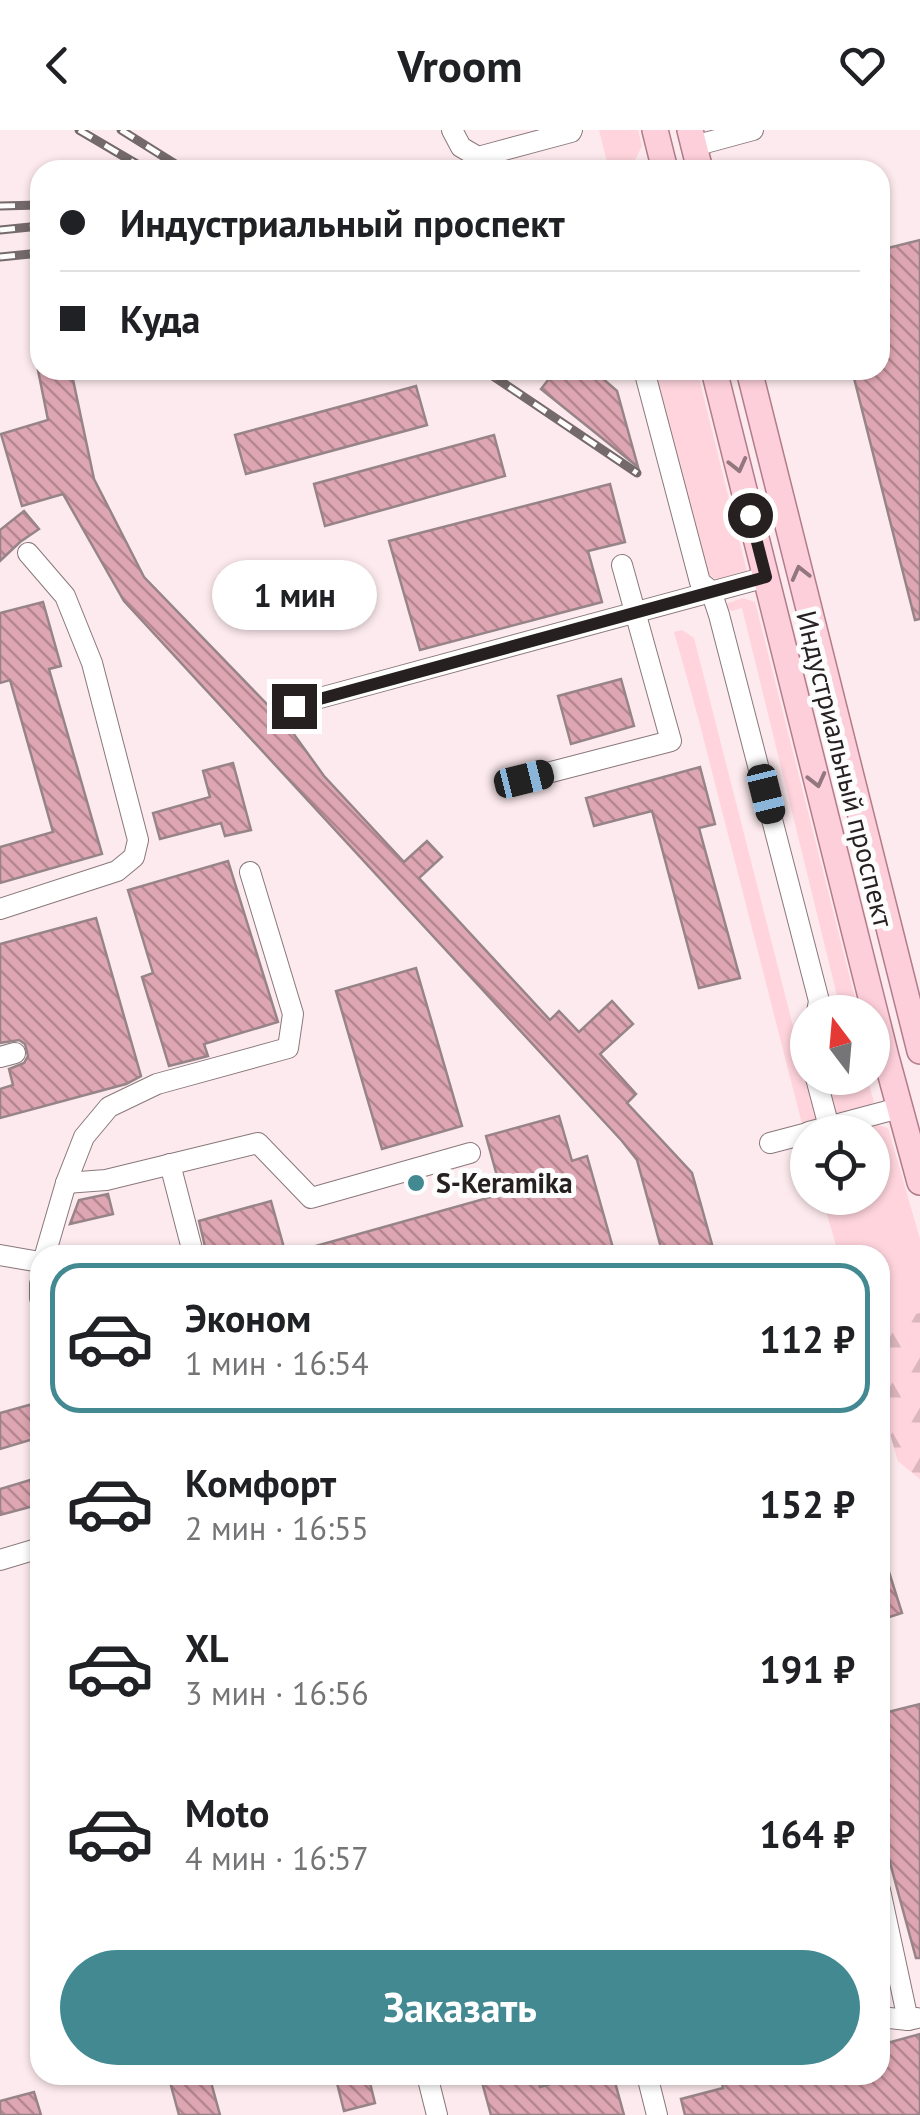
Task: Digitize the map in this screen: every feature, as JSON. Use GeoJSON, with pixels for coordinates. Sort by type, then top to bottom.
{"type":"FeatureCollection","features":[{"type":"Feature","properties":{"kind":"main road"},"geometry":{"type":"LineString","coordinates":[[655,130],[658,160]]}},
{"type":"Feature","properties":{"kind":"main road","name":"Индустриальный проспект"},"geometry":{"type":"LineString","coordinates":[[717,380],[920,1182]]}},
{"type":"Feature","properties":{"kind":"main road","name":"Индустриальный проспект"},"geometry":{"type":"LineString","coordinates":[[752,380],[920,1051]]}},
{"type":"Feature","properties":{"kind":"street"},"geometry":{"type":"LineString","coordinates":[[452,130],[461,147],[478,158],[572,130]]}},
{"type":"Feature","properties":{"kind":"street"},"geometry":{"type":"LineString","coordinates":[[694,149],[754,130]]}},
{"type":"Feature","properties":{"kind":"street"},"geometry":{"type":"LineString","coordinates":[[647,380],[700,582],[712,591],[818,995]]}},
{"type":"Feature","properties":{"kind":"street"},"geometry":{"type":"LineString","coordinates":[[0,908],[117,871],[134,858],[138,840],[92,663],[65,596],[28,553]]}},
{"type":"Feature","properties":{"kind":"street"},"geometry":{"type":"LineString","coordinates":[[524,779],[671,741],[622,564]]}},
{"type":"Feature","properties":{"kind":"street"},"geometry":{"type":"LineString","coordinates":[[294,706],[766,577]]}},
{"type":"Feature","properties":{"kind":"street"},"geometry":{"type":"LineString","coordinates":[[48,1245],[84,1136],[109,1107],[157,1084],[288,1048],[293,1014],[250,872]]}},
{"type":"Feature","properties":{"kind":"street"},"geometry":{"type":"LineString","coordinates":[[874,1115],[900,1108]]}},
{"type":"Feature","properties":{"kind":"street"},"geometry":{"type":"LineString","coordinates":[[770,1143],[790,1138]]}},
{"type":"Feature","properties":{"kind":"street"},"geometry":{"type":"LineString","coordinates":[[66,1183],[106,1180],[258,1143],[312,1198],[470,1152]]}},
{"type":"Feature","properties":{"kind":"street"},"geometry":{"type":"LineString","coordinates":[[170,1164],[191,1245]]}},
{"type":"Feature","properties":{"kind":"street"},"geometry":{"type":"LineString","coordinates":[[0,1254],[30,1260]]}},
{"type":"Feature","properties":{"kind":"street"},"geometry":{"type":"LineString","coordinates":[[0,1560],[30,1551]]}},
{"type":"Feature","properties":{"kind":"street"},"geometry":{"type":"LineString","coordinates":[[890,1928],[914,2019]]}},
{"type":"Feature","properties":{"kind":"street"},"geometry":{"type":"LineString","coordinates":[[430,2085],[438,2115]]}},
{"type":"Feature","properties":{"kind":"street"},"geometry":{"type":"LineString","coordinates":[[649,2085],[657,2115]]}},
{"type":"Feature","properties":{"kind":"green space"},"geometry":{"type":"Polygon","coordinates":[[[599,130],[638,130],[642,146],[635,160],[606,160],[599,130]]]}},
{"type":"Feature","properties":{"kind":"green space"},"geometry":{"type":"Polygon","coordinates":[[[658,380],[699,380],[747,572],[721,583],[708,574],[658,380]]]}},
{"type":"Feature","properties":{"kind":"green space"},"geometry":{"type":"Polygon","coordinates":[[[743,598],[755,602],[854,995],[837,995],[742,608],[732,611],[726,608],[728,603],[743,598]]]}},
{"type":"Feature","properties":{"kind":"green space"},"geometry":{"type":"Polygon","coordinates":[[[682,630],[694,638],[790,1014],[790,1077],[698,717],[674,632],[682,630]]]}},
{"type":"Feature","properties":{"kind":"green space"},"geometry":{"type":"Polygon","coordinates":[[[795,1095],[811,1095],[816,1115],[800,1115],[795,1095]]]}},
{"type":"Feature","properties":{"kind":"green space"},"geometry":{"type":"Polygon","coordinates":[[[826,1095],[872,1095],[874,1102],[836,1115],[826,1095]]]}},
{"type":"Feature","properties":{"kind":"green space"},"geometry":{"type":"Polygon","coordinates":[[[890,1135],[920,1239],[920,1479],[898,1461],[890,1434],[890,1245],[836,1245],[827,1215],[890,1215],[890,1135]]]}},
{"type":"Feature","properties":{"kind":"green space"},"geometry":{"type":"Polygon","coordinates":[[[890,1311],[920,1313],[920,1479],[898,1461],[890,1434],[890,1311]]]}},
{"type":"Feature","properties":{"kind":"building"},"geometry":{"type":"Polygon","coordinates":[[[920,240],[920,619],[915,620],[855,380],[890,380],[890,248],[920,240]]]}},
{"type":"Feature","properties":{"kind":"building"},"geometry":{"type":"Polygon","coordinates":[[[40,380],[73,380],[94,479],[144,577],[288,726],[324,776],[404,862],[427,841],[442,857],[419,878],[550,1020],[559,1011],[579,1032],[612,1001],[633,1024],[600,1054],[636,1094],[627,1103],[692,1173],[712,1245],[660,1245],[637,1160],[622,1141],[124,601],[63,494],[22,506],[1,434],[48,420],[40,380]]]}},
{"type":"Feature","properties":{"kind":"building"},"geometry":{"type":"Polygon","coordinates":[[[548,380],[604,380],[617,391],[638,467],[541,389],[548,380]]]}},
{"type":"Feature","properties":{"kind":"building"},"geometry":{"type":"Polygon","coordinates":[[[416,386],[427,425],[246,474],[235,435],[416,386]]]}},
{"type":"Feature","properties":{"kind":"building"},"geometry":{"type":"Polygon","coordinates":[[[494,435],[505,476],[325,526],[314,484],[494,435]]]}},
{"type":"Feature","properties":{"kind":"building"},"geometry":{"type":"Polygon","coordinates":[[[610,484],[625,542],[588,551],[602,602],[420,650],[389,541],[610,484]]]}},
{"type":"Feature","properties":{"kind":"building"},"geometry":{"type":"Polygon","coordinates":[[[24,511],[39,529],[0,561],[0,530],[24,511]]]}},
{"type":"Feature","properties":{"kind":"building"},"geometry":{"type":"Polygon","coordinates":[[[43,602],[61,666],[49,669],[102,854],[0,883],[0,847],[53,832],[10,680],[0,683],[0,613],[43,602]]]}},
{"type":"Feature","properties":{"kind":"building"},"geometry":{"type":"Polygon","coordinates":[[[621,679],[634,726],[571,744],[558,696],[621,679]]]}},
{"type":"Feature","properties":{"kind":"building"},"geometry":{"type":"Polygon","coordinates":[[[233,763],[251,830],[225,836],[221,823],[160,839],[153,813],[210,797],[203,771],[233,763]]]}},
{"type":"Feature","properties":{"kind":"building"},"geometry":{"type":"Polygon","coordinates":[[[700,767],[715,824],[699,828],[740,978],[699,988],[652,811],[594,826],[586,798],[700,767]]]}},
{"type":"Feature","properties":{"kind":"building"},"geometry":{"type":"Polygon","coordinates":[[[228,861],[278,1022],[204,1044],[208,1056],[169,1066],[142,977],[153,973],[128,890],[228,861]]]}},
{"type":"Feature","properties":{"kind":"building"},"geometry":{"type":"Polygon","coordinates":[[[96,918],[141,1076],[126,1084],[0,1118],[0,1089],[13,1085],[9,1069],[24,1063],[28,1056],[25,1044],[19,1040],[0,1043],[0,944],[96,918]]]}},
{"type":"Feature","properties":{"kind":"building"},"geometry":{"type":"Polygon","coordinates":[[[416,968],[462,1126],[382,1149],[336,991],[416,968]]]}},
{"type":"Feature","properties":{"kind":"building"},"geometry":{"type":"Polygon","coordinates":[[[559,1116],[572,1161],[587,1156],[612,1245],[319,1245],[502,1194],[486,1136],[559,1116]]]}},
{"type":"Feature","properties":{"kind":"building"},"geometry":{"type":"Polygon","coordinates":[[[108,1194],[113,1214],[70,1224],[79,1200],[108,1194]]]}},
{"type":"Feature","properties":{"kind":"building"},"geometry":{"type":"Polygon","coordinates":[[[271,1201],[283,1245],[205,1245],[199,1221],[271,1201]]]}},
{"type":"Feature","properties":{"kind":"building"},"geometry":{"type":"Polygon","coordinates":[[[30,1405],[30,1440],[0,1449],[0,1413],[30,1405]]]}},
{"type":"Feature","properties":{"kind":"building"},"geometry":{"type":"Polygon","coordinates":[[[30,1480],[30,1507],[0,1515],[0,1489],[30,1480]]]}},
{"type":"Feature","properties":{"kind":"building"},"geometry":{"type":"Polygon","coordinates":[[[890,1575],[902,1613],[890,1617],[890,1575]]]}},
{"type":"Feature","properties":{"kind":"building"},"geometry":{"type":"Polygon","coordinates":[[[920,1704],[920,1958],[916,1958],[890,1863],[890,1712],[920,1704]]]}},
{"type":"Feature","properties":{"kind":"building"},"geometry":{"type":"Polygon","coordinates":[[[920,2034],[920,2115],[685,2115],[681,2099],[723,2088],[722,2085],[890,2085],[890,2042],[920,2034]]]}},
{"type":"Feature","properties":{"kind":"building"},"geometry":{"type":"Polygon","coordinates":[[[171,2085],[212,2085],[220,2115],[179,2115],[171,2085]]]}},
{"type":"Feature","properties":{"kind":"building"},"geometry":{"type":"Polygon","coordinates":[[[338,2085],[370,2085],[375,2103],[344,2111],[338,2085]]]}},
{"type":"Feature","properties":{"kind":"building"},"geometry":{"type":"Polygon","coordinates":[[[483,2085],[616,2085],[624,2115],[491,2115],[483,2085]]]}},
{"type":"Feature","properties":{"kind":"building"},"geometry":{"type":"Polygon","coordinates":[[[34,2092],[41,2115],[0,2115],[0,2101],[34,2092]]]}},
{"type":"Feature","properties":{"kind":"railway"},"geometry":{"type":"LineString","coordinates":[[79,130],[130,160]]}},
{"type":"Feature","properties":{"kind":"railway"},"geometry":{"type":"LineString","coordinates":[[121,130],[169,160]]}},
{"type":"Feature","properties":{"kind":"railway"},"geometry":{"type":"LineString","coordinates":[[0,206],[30,205]]}},
{"type":"Feature","properties":{"kind":"railway"},"geometry":{"type":"LineString","coordinates":[[0,230],[30,227]]}},
{"type":"Feature","properties":{"kind":"railway"},"geometry":{"type":"LineString","coordinates":[[0,257],[30,254]]}},
{"type":"Feature","properties":{"kind":"railway"},"geometry":{"type":"LineString","coordinates":[[499,380],[637,473]]}},
{"type":"Feature","properties":{"kind":"place","name":"S-Keramika"},"geometry":{"type":"Point","coordinates":[416,1183]}},
{"type":"Feature","properties":{"kind":"route"},"geometry":{"type":"LineString","coordinates":[[294,706],[766,577],[750,515]]}}]}
